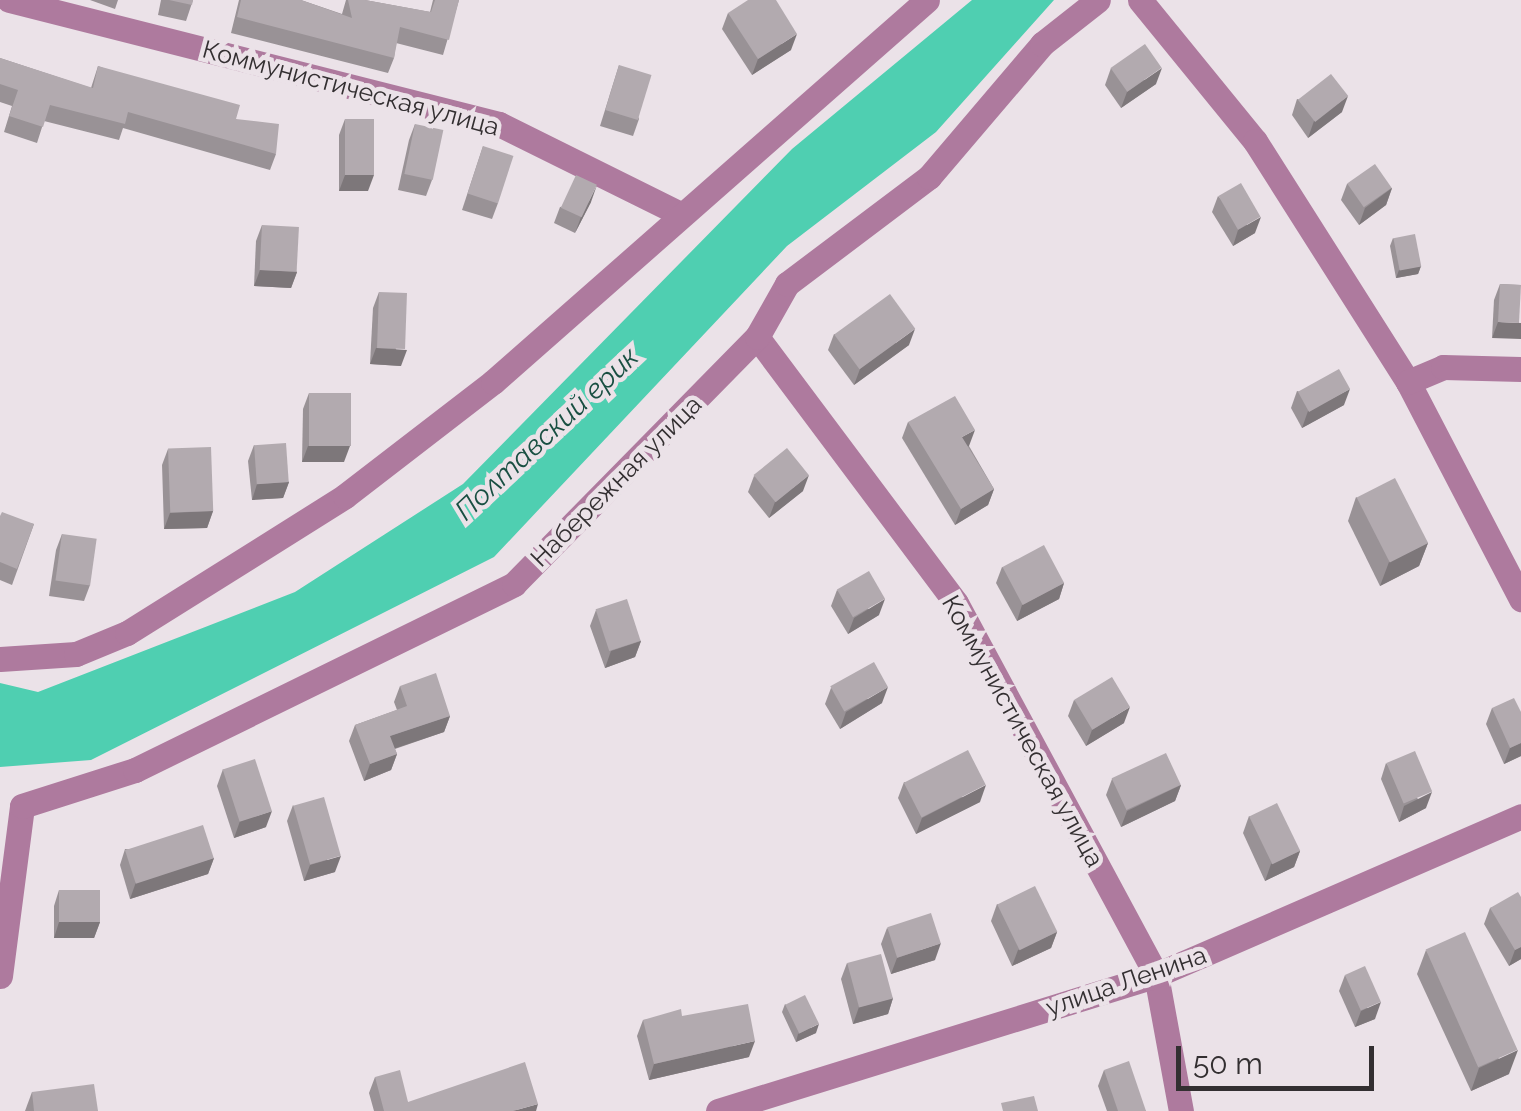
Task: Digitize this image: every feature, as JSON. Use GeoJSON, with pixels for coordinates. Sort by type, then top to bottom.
{"type":"FeatureCollection","features":[{"type":"Feature","properties":{"kind":"street","name":"Коммунистическая улица"},"geometry":{"type":"LineString","coordinates":[[9,0],[499,124],[678,213]]}},
{"type":"Feature","properties":{"kind":"street"},"geometry":{"type":"LineString","coordinates":[[0,659],[76,654],[127,633],[345,496],[493,382],[678,213],[927,0]]}},
{"type":"Feature","properties":{"kind":"street","name":"Набережная улица"},"geometry":{"type":"LineString","coordinates":[[0,976],[22,806],[135,770],[514,584],[757,337],[787,284],[929,177],[1042,44],[1098,0]]}},
{"type":"Feature","properties":{"kind":"street"},"geometry":{"type":"LineString","coordinates":[[1140,0],[1255,141],[1408,382],[1521,599]]}},
{"type":"Feature","properties":{"kind":"street","name":"Коммунистическая улица"},"geometry":{"type":"LineString","coordinates":[[757,337],[956,603],[1156,975],[1181,1111]]}},
{"type":"Feature","properties":{"kind":"street"},"geometry":{"type":"LineString","coordinates":[[1408,382],[1443,367],[1521,368]]}},
{"type":"Feature","properties":{"kind":"street","name":"улица Ленина"},"geometry":{"type":"LineString","coordinates":[[718,1111],[1156,975],[1521,816]]}},
{"type":"Feature","properties":{"kind":"water","name":"Полтавский ерик"},"geometry":{"type":"Polygon","coordinates":[[[972,0],[1054,0],[936,132],[787,246],[494,557],[91,760],[0,767],[0,683],[38,692],[295,592],[463,484],[792,149],[972,0]]]}},
{"type":"Feature","properties":{"kind":"building"},"geometry":{"type":"Polygon","coordinates":[[[241,0],[301,0],[352,18],[348,0],[431,12],[435,0],[459,0],[449,40],[400,27],[394,58],[237,17],[241,0]]]}},
{"type":"Feature","properties":{"kind":"building"},"geometry":{"type":"Polygon","coordinates":[[[748,0],[776,0],[797,34],[758,59],[728,13],[748,0]]]}},
{"type":"Feature","properties":{"kind":"building"},"geometry":{"type":"Polygon","coordinates":[[[1145,44],[1162,68],[1127,92],[1111,68],[1145,44]]]}},
{"type":"Feature","properties":{"kind":"building"},"geometry":{"type":"Polygon","coordinates":[[[0,58],[93,88],[98,66],[240,105],[236,119],[279,124],[276,154],[128,112],[125,124],[50,105],[43,127],[9,116],[18,90],[0,84],[0,58]]]}},
{"type":"Feature","properties":{"kind":"building"},"geometry":{"type":"Polygon","coordinates":[[[619,65],[652,75],[638,120],[605,110],[619,65]]]}},
{"type":"Feature","properties":{"kind":"building"},"geometry":{"type":"Polygon","coordinates":[[[1331,74],[1348,96],[1315,122],[1298,100],[1331,74]]]}},
{"type":"Feature","properties":{"kind":"building"},"geometry":{"type":"Polygon","coordinates":[[[345,119],[374,119],[374,175],[345,175],[345,119]]]}},
{"type":"Feature","properties":{"kind":"building"},"geometry":{"type":"Polygon","coordinates":[[[415,124],[443,130],[433,180],[404,174],[415,124]]]}},
{"type":"Feature","properties":{"kind":"building"},"geometry":{"type":"Polygon","coordinates":[[[483,146],[513,156],[498,203],[468,194],[483,146]]]}},
{"type":"Feature","properties":{"kind":"building"},"geometry":{"type":"Polygon","coordinates":[[[1375,164],[1392,188],[1364,207],[1347,184],[1375,164]]]}},
{"type":"Feature","properties":{"kind":"building"},"geometry":{"type":"Polygon","coordinates":[[[576,175],[597,185],[582,217],[561,208],[576,175]]]}},
{"type":"Feature","properties":{"kind":"building"},"geometry":{"type":"Polygon","coordinates":[[[1241,183],[1260,217],[1238,230],[1218,196],[1241,183]]]}},
{"type":"Feature","properties":{"kind":"building"},"geometry":{"type":"Polygon","coordinates":[[[262,225],[299,227],[297,272],[260,270],[262,225]]]}},
{"type":"Feature","properties":{"kind":"building"},"geometry":{"type":"Polygon","coordinates":[[[1415,234],[1421,266],[1400,271],[1393,238],[1415,234]]]}},
{"type":"Feature","properties":{"kind":"building"},"geometry":{"type":"Polygon","coordinates":[[[1500,284],[1521,285],[1519,323],[1498,322],[1500,284]]]}},
{"type":"Feature","properties":{"kind":"building"},"geometry":{"type":"Polygon","coordinates":[[[379,292],[407,293],[405,349],[377,348],[379,292]]]}},
{"type":"Feature","properties":{"kind":"building"},"geometry":{"type":"Polygon","coordinates":[[[890,294],[915,329],[859,369],[834,335],[890,294]]]}},
{"type":"Feature","properties":{"kind":"building"},"geometry":{"type":"Polygon","coordinates":[[[1339,369],[1350,389],[1309,412],[1298,392],[1339,369]]]}},
{"type":"Feature","properties":{"kind":"building"},"geometry":{"type":"Polygon","coordinates":[[[309,393],[351,393],[351,446],[309,446],[309,393]]]}},
{"type":"Feature","properties":{"kind":"building"},"geometry":{"type":"Polygon","coordinates":[[[955,396],[975,430],[962,437],[994,489],[961,509],[908,422],[955,396]]]}},
{"type":"Feature","properties":{"kind":"building"},"geometry":{"type":"Polygon","coordinates":[[[286,443],[289,482],[257,484],[254,445],[286,443]]]}},
{"type":"Feature","properties":{"kind":"building"},"geometry":{"type":"Polygon","coordinates":[[[211,447],[213,511],[170,512],[168,449],[211,447]]]}},
{"type":"Feature","properties":{"kind":"building"},"geometry":{"type":"Polygon","coordinates":[[[787,448],[809,475],[776,502],[754,475],[787,448]]]}},
{"type":"Feature","properties":{"kind":"building"},"geometry":{"type":"Polygon","coordinates":[[[1395,478],[1428,543],[1390,563],[1357,498],[1395,478]]]}},
{"type":"Feature","properties":{"kind":"building"},"geometry":{"type":"Polygon","coordinates":[[[2,512],[34,524],[17,569],[0,562],[2,512]]]}},
{"type":"Feature","properties":{"kind":"building"},"geometry":{"type":"Polygon","coordinates":[[[62,534],[97,539],[90,585],[55,581],[62,534]]]}},
{"type":"Feature","properties":{"kind":"building"},"geometry":{"type":"Polygon","coordinates":[[[1044,545],[1064,583],[1023,605],[1003,567],[1044,545]]]}},
{"type":"Feature","properties":{"kind":"building"},"geometry":{"type":"Polygon","coordinates":[[[869,571],[885,599],[853,617],[837,590],[869,571]]]}},
{"type":"Feature","properties":{"kind":"building"},"geometry":{"type":"Polygon","coordinates":[[[627,599],[641,641],[609,651],[596,609],[627,599]]]}},
{"type":"Feature","properties":{"kind":"building"},"geometry":{"type":"Polygon","coordinates":[[[874,662],[888,687],[844,712],[830,686],[874,662]]]}},
{"type":"Feature","properties":{"kind":"building"},"geometry":{"type":"Polygon","coordinates":[[[436,673],[450,716],[390,736],[397,754],[370,764],[355,725],[407,706],[400,686],[436,673]]]}},
{"type":"Feature","properties":{"kind":"building"},"geometry":{"type":"Polygon","coordinates":[[[1112,677],[1130,707],[1092,730],[1074,700],[1112,677]]]}},
{"type":"Feature","properties":{"kind":"building"},"geometry":{"type":"Polygon","coordinates":[[[1514,698],[1521,712],[1521,743],[1510,748],[1492,708],[1514,698]]]}},
{"type":"Feature","properties":{"kind":"building"},"geometry":{"type":"Polygon","coordinates":[[[968,750],[986,785],[922,817],[904,783],[968,750]]]}},
{"type":"Feature","properties":{"kind":"building"},"geometry":{"type":"Polygon","coordinates":[[[1415,751],[1432,792],[1404,804],[1386,763],[1415,751]]]}},
{"type":"Feature","properties":{"kind":"building"},"geometry":{"type":"Polygon","coordinates":[[[1166,753],[1181,785],[1126,810],[1112,778],[1166,753]]]}},
{"type":"Feature","properties":{"kind":"building"},"geometry":{"type":"Polygon","coordinates":[[[255,759],[272,811],[240,822],[223,770],[255,759]]]}},
{"type":"Feature","properties":{"kind":"building"},"geometry":{"type":"Polygon","coordinates":[[[324,797],[341,856],[310,864],[293,806],[324,797]]]}},
{"type":"Feature","properties":{"kind":"building"},"geometry":{"type":"Polygon","coordinates":[[[1277,803],[1300,851],[1272,864],[1249,817],[1277,803]]]}},
{"type":"Feature","properties":{"kind":"building"},"geometry":{"type":"Polygon","coordinates":[[[203,825],[214,858],[136,884],[125,850],[203,825]]]}},
{"type":"Feature","properties":{"kind":"building"},"geometry":{"type":"Polygon","coordinates":[[[1035,886],[1057,932],[1020,950],[997,904],[1035,886]]]}},
{"type":"Feature","properties":{"kind":"building"},"geometry":{"type":"Polygon","coordinates":[[[59,890],[100,890],[100,922],[59,922],[59,890]]]}},
{"type":"Feature","properties":{"kind":"building"},"geometry":{"type":"Polygon","coordinates":[[[1518,892],[1521,947],[1515,950],[1490,908],[1518,892]]]}},
{"type":"Feature","properties":{"kind":"building"},"geometry":{"type":"Polygon","coordinates":[[[931,913],[941,943],[897,958],[887,927],[931,913]]]}},
{"type":"Feature","properties":{"kind":"building"},"geometry":{"type":"Polygon","coordinates":[[[1465,932],[1517,1050],[1478,1067],[1426,949],[1465,932]]]}},
{"type":"Feature","properties":{"kind":"building"},"geometry":{"type":"Polygon","coordinates":[[[881,954],[893,998],[859,1007],[847,963],[881,954]]]}},
{"type":"Feature","properties":{"kind":"building"},"geometry":{"type":"Polygon","coordinates":[[[1365,966],[1381,1002],[1361,1011],[1345,975],[1365,966]]]}},
{"type":"Feature","properties":{"kind":"building"},"geometry":{"type":"Polygon","coordinates":[[[805,995],[819,1024],[799,1033],[785,1005],[805,995]]]}},
{"type":"Feature","properties":{"kind":"building"},"geometry":{"type":"Polygon","coordinates":[[[748,1004],[755,1041],[654,1064],[643,1020],[681,1009],[682,1016],[748,1004]]]}},
{"type":"Feature","properties":{"kind":"building"},"geometry":{"type":"Polygon","coordinates":[[[1129,1061],[1146,1111],[1118,1111],[1104,1070],[1129,1061]]]}},
{"type":"Feature","properties":{"kind":"building"},"geometry":{"type":"Polygon","coordinates":[[[525,1062],[538,1104],[513,1111],[384,1111],[375,1077],[400,1070],[408,1102],[525,1062]]]}},
{"type":"Feature","properties":{"kind":"building"},"geometry":{"type":"Polygon","coordinates":[[[94,1084],[98,1111],[34,1111],[32,1092],[94,1084]]]}},
{"type":"Feature","properties":{"kind":"building"},"geometry":{"type":"Polygon","coordinates":[[[1034,1096],[1038,1111],[1003,1111],[1001,1103],[1034,1096]]]}}]}
